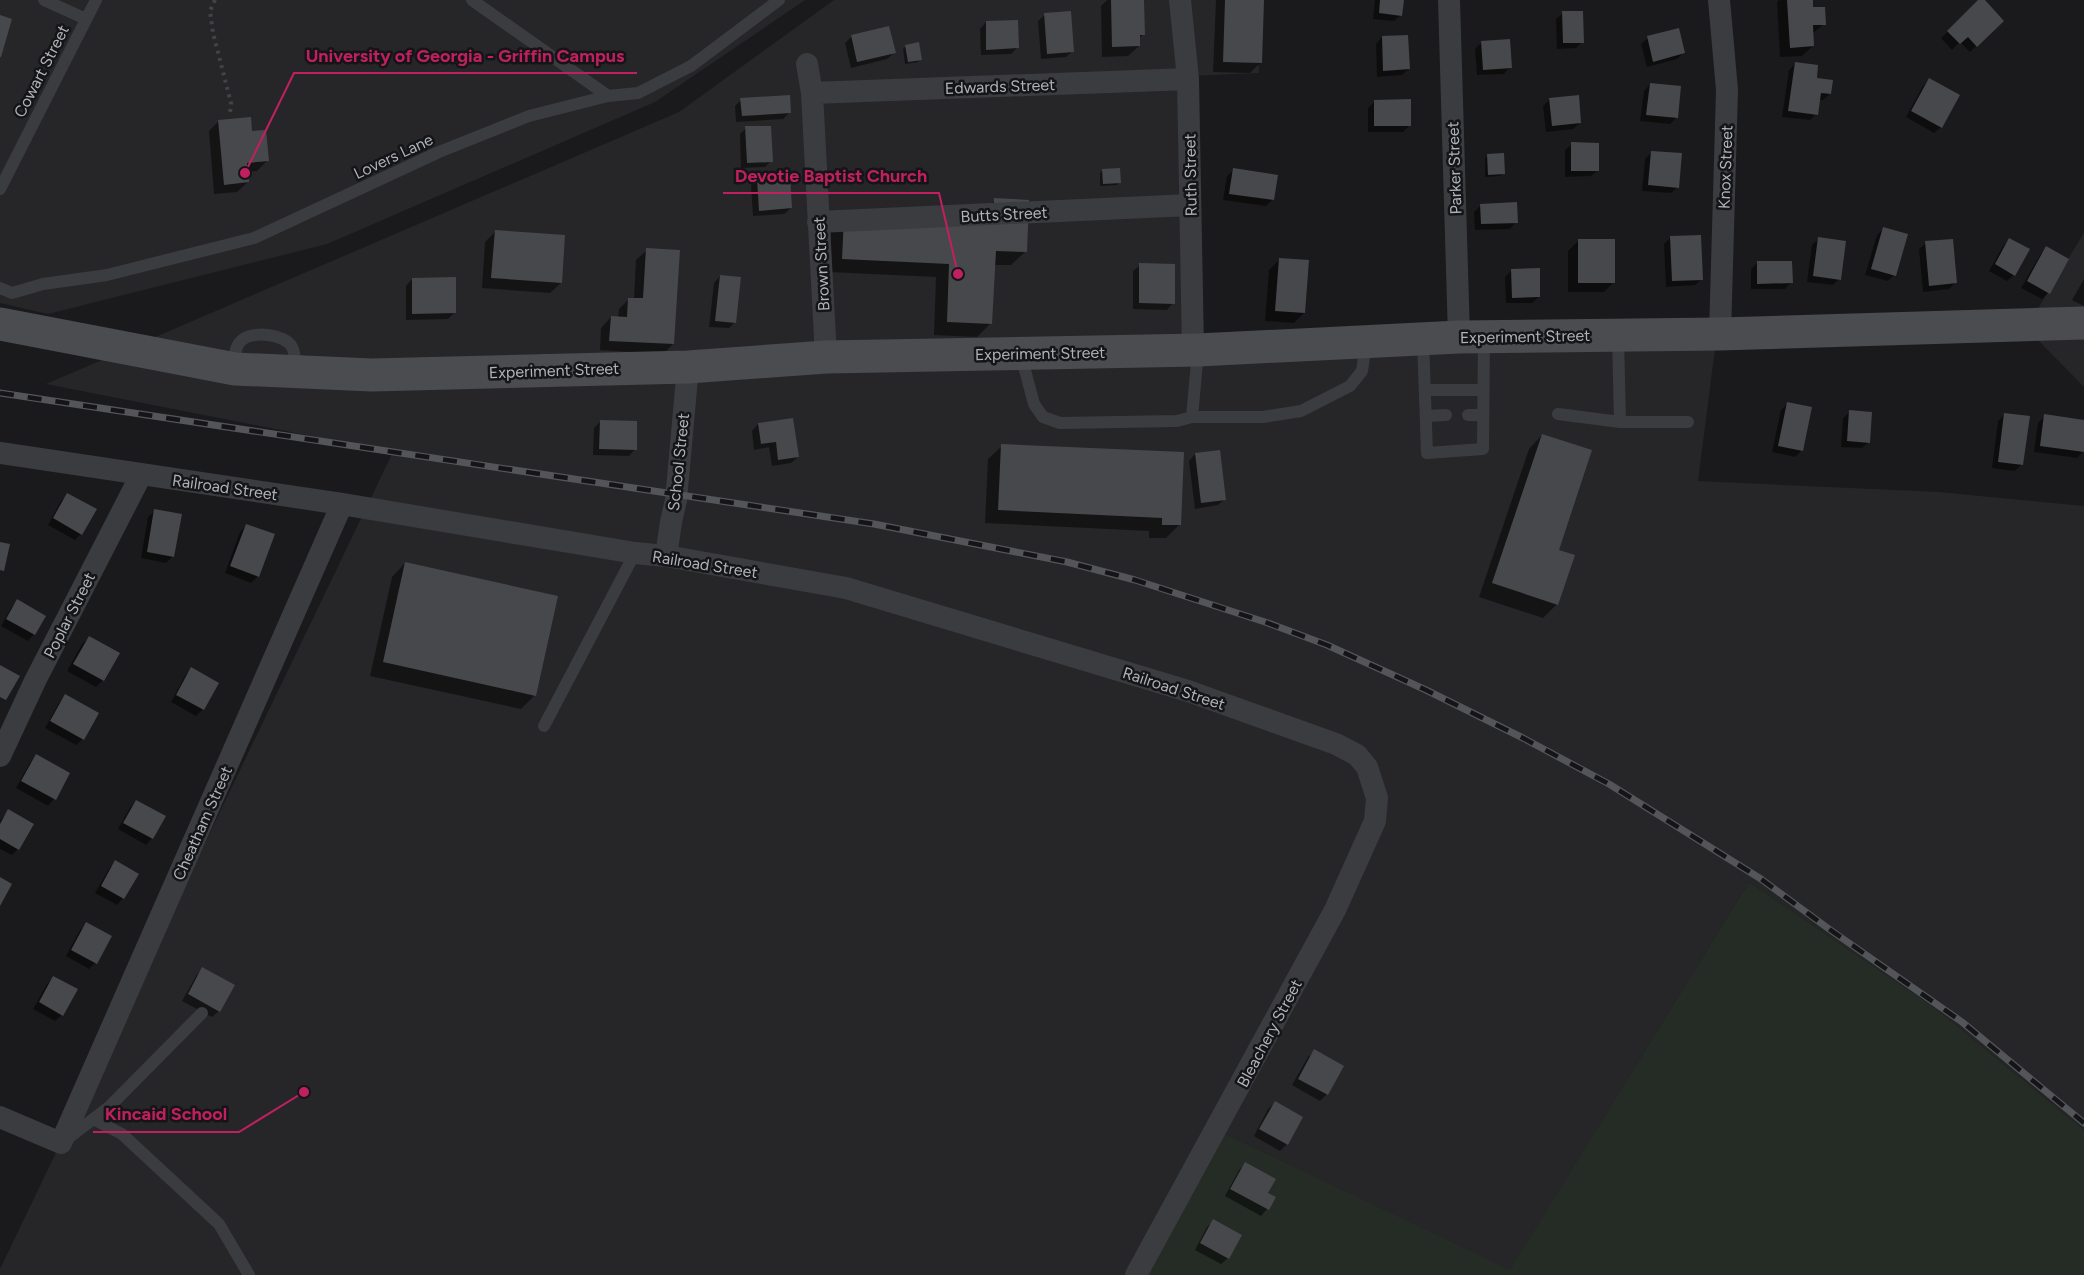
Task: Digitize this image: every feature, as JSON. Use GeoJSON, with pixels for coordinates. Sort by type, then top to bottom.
{"type":"FeatureCollection","features":[{"type":"Feature","properties":{"kind":"main road","name":"Experiment Street"},"geometry":{"type":"LineString","coordinates":[[0,324],[235,369],[372,375],[688,367],[826,357],[1196,350],[1472,337],[1720,334],[2084,323]]}},
{"type":"Feature","properties":{"kind":"street","name":"Ruth Street"},"geometry":{"type":"LineString","coordinates":[[1180,0],[1188,79],[1196,350]]}},
{"type":"Feature","properties":{"kind":"street","name":"Parker Street"},"geometry":{"type":"LineString","coordinates":[[1449,0],[1472,337]]}},
{"type":"Feature","properties":{"kind":"street","name":"Knox Street"},"geometry":{"type":"LineString","coordinates":[[1719,0],[1727,90],[1720,334]]}},
{"type":"Feature","properties":{"kind":"street","name":"Brown Street"},"geometry":{"type":"LineString","coordinates":[[807,64],[812,93],[826,357]]}},
{"type":"Feature","properties":{"kind":"street","name":"Edwards Street"},"geometry":{"type":"LineString","coordinates":[[812,93],[1188,79]]}},
{"type":"Feature","properties":{"kind":"street","name":"Butts Street"},"geometry":{"type":"LineString","coordinates":[[818,222],[1190,205]]}},
{"type":"Feature","properties":{"kind":"street","name":"School Street"},"geometry":{"type":"LineString","coordinates":[[666,556],[676,500],[688,367]]}},
{"type":"Feature","properties":{"kind":"street","name":"Railroad Street"},"geometry":{"type":"LineString","coordinates":[[0,453],[342,504],[635,554],[666,556],[846,588],[1188,691],[1336,744],[1357,755],[1367,768],[1373,782]]}},
{"type":"Feature","properties":{"kind":"street","name":"Poplar Street"},"geometry":{"type":"LineString","coordinates":[[0,756],[35,681],[141,475]]}},
{"type":"Feature","properties":{"kind":"street","name":"Cheatham Street"},"geometry":{"type":"LineString","coordinates":[[61,1143],[342,504]]}},
{"type":"Feature","properties":{"kind":"street","name":"Bleachery Street"},"geometry":{"type":"LineString","coordinates":[[1136,1275],[1335,910],[1375,821],[1377,798],[1373,782]]}},
{"type":"Feature","properties":{"kind":"street"},"geometry":{"type":"LineString","coordinates":[[0,1117],[61,1143]]}},
{"type":"Feature","properties":{"kind":"lane"},"geometry":{"type":"LineString","coordinates":[[44,0],[86,18]]}},
{"type":"Feature","properties":{"kind":"lane","name":"Cowart Street"},"geometry":{"type":"LineString","coordinates":[[0,189],[96,0]]}},
{"type":"Feature","properties":{"kind":"lane"},"geometry":{"type":"LineString","coordinates":[[472,0],[608,96]]}},
{"type":"Feature","properties":{"kind":"lane","name":"Lovers Lane"},"geometry":{"type":"LineString","coordinates":[[0,288],[12,293],[43,284],[107,275],[254,238],[438,152],[529,116],[608,96],[638,93],[691,66],[779,0]]}},
{"type":"Feature","properties":{"kind":"lane"},"geometry":{"type":"LineString","coordinates":[[1618,335],[1620,422]]}},
{"type":"Feature","properties":{"kind":"lane"},"geometry":{"type":"LineString","coordinates":[[1423,339],[1427,453],[1483,449],[1483,390],[1472,337]]}},
{"type":"Feature","properties":{"kind":"lane"},"geometry":{"type":"LineString","coordinates":[[1021,354],[1034,404],[1043,417],[1060,423],[1177,421],[1192,417],[1263,417],[1301,411],[1350,386],[1362,371],[1366,342]]}},
{"type":"Feature","properties":{"kind":"lane"},"geometry":{"type":"LineString","coordinates":[[1192,417],[1196,350]]}},
{"type":"Feature","properties":{"kind":"lane"},"geometry":{"type":"LineString","coordinates":[[1425,390],[1483,390]]}},
{"type":"Feature","properties":{"kind":"lane"},"geometry":{"type":"LineString","coordinates":[[1557,414],[1620,422],[1688,422]]}},
{"type":"Feature","properties":{"kind":"lane"},"geometry":{"type":"LineString","coordinates":[[1426,416],[1446,415]]}},
{"type":"Feature","properties":{"kind":"lane"},"geometry":{"type":"LineString","coordinates":[[1468,415],[1483,415]]}},
{"type":"Feature","properties":{"kind":"lane"},"geometry":{"type":"LineString","coordinates":[[544,726],[635,554]]}},
{"type":"Feature","properties":{"kind":"lane"},"geometry":{"type":"LineString","coordinates":[[61,1143],[108,1107],[202,1013]]}},
{"type":"Feature","properties":{"kind":"lane"},"geometry":{"type":"LineString","coordinates":[[93,1119],[122,1134],[219,1224],[249,1275]]}},
{"type":"Feature","properties":{"kind":"path"},"geometry":{"type":"LineString","coordinates":[[215,0],[210,11],[213,33],[231,103],[230,114]]}},
{"type":"Feature","properties":{"kind":"shaded area"},"geometry":{"type":"Polygon","coordinates":[[[0,0],[805,0],[655,102],[327,244],[48,314],[0,303],[0,0]]]}},
{"type":"Feature","properties":{"kind":"shaded area"},"geometry":{"type":"Polygon","coordinates":[[[834,0],[1254,0],[1259,73],[1188,76],[1195,352],[1717,333],[1698,481],[1939,492],[2084,506],[2084,1130],[1935,1008],[1749,882],[1510,1271],[1215,1129],[1136,1275],[0,1275],[0,1269],[393,452],[46,384],[679,112],[834,0]]]}},
{"type":"Feature","properties":{"kind":"shaded area"},"geometry":{"type":"Polygon","coordinates":[[[2084,233],[2084,387],[2026,328],[2084,233]]]}},
{"type":"Feature","properties":{"kind":"shaded area"},"geometry":{"type":"Polygon","coordinates":[[[1749,882],[1935,1008],[2084,1130],[2084,1275],[1136,1275],[1215,1129],[1510,1270],[1749,882]]]}},
{"type":"Feature","properties":{"kind":"building"},"geometry":{"type":"Polygon","coordinates":[[[1111,0],[1144,0],[1145,35],[1140,35],[1140,46],[1112,47],[1111,0]]]}},
{"type":"Feature","properties":{"kind":"building"},"geometry":{"type":"Polygon","coordinates":[[[1225,0],[1264,0],[1262,63],[1223,62],[1225,0]]]}},
{"type":"Feature","properties":{"kind":"building"},"geometry":{"type":"Polygon","coordinates":[[[1380,0],[1404,0],[1402,16],[1379,13],[1380,0]]]}},
{"type":"Feature","properties":{"kind":"building"},"geometry":{"type":"Polygon","coordinates":[[[1787,0],[1813,0],[1813,7],[1825,7],[1826,25],[1813,25],[1814,46],[1790,48],[1787,0]]]}},
{"type":"Feature","properties":{"kind":"building"},"geometry":{"type":"Polygon","coordinates":[[[1978,0],[1985,0],[2004,21],[1977,47],[1968,37],[1960,44],[1947,31],[1978,0]]]}},
{"type":"Feature","properties":{"kind":"building"},"geometry":{"type":"Polygon","coordinates":[[[1071,11],[1074,52],[1047,54],[1044,13],[1071,11]]]}},
{"type":"Feature","properties":{"kind":"building"},"geometry":{"type":"Polygon","coordinates":[[[1562,11],[1583,11],[1584,43],[1563,43],[1562,11]]]}},
{"type":"Feature","properties":{"kind":"building"},"geometry":{"type":"Polygon","coordinates":[[[0,15],[12,19],[1,57],[0,57],[0,15]]]}},
{"type":"Feature","properties":{"kind":"building"},"geometry":{"type":"Polygon","coordinates":[[[1018,20],[1019,48],[986,50],[986,21],[1018,20]]]}},
{"type":"Feature","properties":{"kind":"building"},"geometry":{"type":"Polygon","coordinates":[[[889,26],[896,53],[857,62],[851,35],[889,26]]]}},
{"type":"Feature","properties":{"kind":"building"},"geometry":{"type":"Polygon","coordinates":[[[1679,28],[1685,53],[1653,62],[1647,36],[1679,28]]]}},
{"type":"Feature","properties":{"kind":"building"},"geometry":{"type":"Polygon","coordinates":[[[1408,35],[1410,69],[1383,71],[1382,36],[1408,35]]]}},
{"type":"Feature","properties":{"kind":"building"},"geometry":{"type":"Polygon","coordinates":[[[1510,39],[1512,68],[1483,70],[1481,41],[1510,39]]]}},
{"type":"Feature","properties":{"kind":"building"},"geometry":{"type":"Polygon","coordinates":[[[919,42],[922,60],[908,62],[905,45],[919,42]]]}},
{"type":"Feature","properties":{"kind":"building"},"geometry":{"type":"Polygon","coordinates":[[[1795,62],[1818,65],[1817,78],[1833,80],[1831,94],[1821,93],[1818,115],[1788,111],[1795,62]]]}},
{"type":"Feature","properties":{"kind":"building"},"geometry":{"type":"Polygon","coordinates":[[[1929,78],[1960,95],[1942,128],[1911,111],[1929,78]]]}},
{"type":"Feature","properties":{"kind":"building"},"geometry":{"type":"Polygon","coordinates":[[[1650,83],[1681,86],[1678,118],[1646,115],[1650,83]]]}},
{"type":"Feature","properties":{"kind":"building"},"geometry":{"type":"Polygon","coordinates":[[[790,95],[791,113],[742,116],[740,98],[790,95]]]}},
{"type":"Feature","properties":{"kind":"building"},"geometry":{"type":"Polygon","coordinates":[[[1579,95],[1581,123],[1552,126],[1549,98],[1579,95]]]}},
{"type":"Feature","properties":{"kind":"building"},"geometry":{"type":"Polygon","coordinates":[[[1411,99],[1411,126],[1374,126],[1374,100],[1411,99]]]}},
{"type":"Feature","properties":{"kind":"building"},"geometry":{"type":"Polygon","coordinates":[[[251,117],[252,131],[266,130],[269,161],[247,163],[249,182],[224,185],[218,120],[251,117]]]}},
{"type":"Feature","properties":{"kind":"building"},"geometry":{"type":"Polygon","coordinates":[[[745,126],[771,126],[773,162],[747,163],[745,126]]]}},
{"type":"Feature","properties":{"kind":"building"},"geometry":{"type":"Polygon","coordinates":[[[1571,142],[1599,143],[1599,171],[1571,171],[1571,142]]]}},
{"type":"Feature","properties":{"kind":"building"},"geometry":{"type":"Polygon","coordinates":[[[1651,151],[1682,153],[1679,188],[1648,185],[1651,151]]]}},
{"type":"Feature","properties":{"kind":"building"},"geometry":{"type":"Polygon","coordinates":[[[1504,153],[1505,174],[1488,175],[1487,154],[1504,153]]]}},
{"type":"Feature","properties":{"kind":"building"},"geometry":{"type":"Polygon","coordinates":[[[1120,168],[1121,183],[1103,184],[1102,169],[1120,168]]]}},
{"type":"Feature","properties":{"kind":"building"},"geometry":{"type":"Polygon","coordinates":[[[1233,168],[1278,175],[1274,200],[1229,194],[1233,168]]]}},
{"type":"Feature","properties":{"kind":"building"},"geometry":{"type":"Polygon","coordinates":[[[790,176],[792,208],[759,211],[757,178],[790,176]]]}},
{"type":"Feature","properties":{"kind":"building"},"geometry":{"type":"Polygon","coordinates":[[[994,198],[1029,200],[1027,252],[996,251],[992,324],[947,322],[949,264],[842,259],[844,217],[993,223],[994,198]]]}},
{"type":"Feature","properties":{"kind":"building"},"geometry":{"type":"Polygon","coordinates":[[[1517,202],[1518,223],[1481,224],[1480,204],[1517,202]]]}},
{"type":"Feature","properties":{"kind":"building"},"geometry":{"type":"Polygon","coordinates":[[[1883,227],[1908,234],[1896,276],[1871,269],[1883,227]]]}},
{"type":"Feature","properties":{"kind":"building"},"geometry":{"type":"Polygon","coordinates":[[[495,230],[565,235],[562,283],[491,278],[495,230]]]}},
{"type":"Feature","properties":{"kind":"building"},"geometry":{"type":"Polygon","coordinates":[[[1701,235],[1703,280],[1672,281],[1670,236],[1701,235]]]}},
{"type":"Feature","properties":{"kind":"building"},"geometry":{"type":"Polygon","coordinates":[[[1818,237],[1846,241],[1841,280],[1813,276],[1818,237]]]}},
{"type":"Feature","properties":{"kind":"building"},"geometry":{"type":"Polygon","coordinates":[[[2009,238],[2030,249],[2015,276],[1995,264],[2009,238]]]}},
{"type":"Feature","properties":{"kind":"building"},"geometry":{"type":"Polygon","coordinates":[[[1578,239],[1615,239],[1615,283],[1578,283],[1578,239]]]}},
{"type":"Feature","properties":{"kind":"building"},"geometry":{"type":"Polygon","coordinates":[[[1953,239],[1957,283],[1929,286],[1925,241],[1953,239]]]}},
{"type":"Feature","properties":{"kind":"building"},"geometry":{"type":"Polygon","coordinates":[[[2046,246],[2069,259],[2050,294],[2027,281],[2046,246]]]}},
{"type":"Feature","properties":{"kind":"building"},"geometry":{"type":"Polygon","coordinates":[[[646,248],[680,250],[674,344],[609,341],[611,316],[627,317],[628,298],[643,298],[646,248]]]}},
{"type":"Feature","properties":{"kind":"building"},"geometry":{"type":"Polygon","coordinates":[[[1279,258],[1309,260],[1305,313],[1275,311],[1279,258]]]}},
{"type":"Feature","properties":{"kind":"building"},"geometry":{"type":"Polygon","coordinates":[[[1757,261],[1792,261],[1793,283],[1757,284],[1757,261]]]}},
{"type":"Feature","properties":{"kind":"building"},"geometry":{"type":"Polygon","coordinates":[[[1139,263],[1175,264],[1175,304],[1139,303],[1139,263]]]}},
{"type":"Feature","properties":{"kind":"building"},"geometry":{"type":"Polygon","coordinates":[[[1540,268],[1540,297],[1512,298],[1511,269],[1540,268]]]}},
{"type":"Feature","properties":{"kind":"building"},"geometry":{"type":"Polygon","coordinates":[[[720,275],[741,277],[736,323],[715,321],[720,275]]]}},
{"type":"Feature","properties":{"kind":"building"},"geometry":{"type":"Polygon","coordinates":[[[456,277],[456,313],[412,314],[412,278],[456,277]]]}},
{"type":"Feature","properties":{"kind":"building"},"geometry":{"type":"Polygon","coordinates":[[[1787,402],[1812,407],[1803,451],[1778,446],[1787,402]]]}},
{"type":"Feature","properties":{"kind":"building"},"geometry":{"type":"Polygon","coordinates":[[[1849,410],[1872,412],[1870,443],[1847,441],[1849,410]]]}},
{"type":"Feature","properties":{"kind":"building"},"geometry":{"type":"Polygon","coordinates":[[[2004,413],[2030,416],[2023,465],[1998,462],[2004,413]]]}},
{"type":"Feature","properties":{"kind":"building"},"geometry":{"type":"Polygon","coordinates":[[[2044,414],[2084,420],[2084,452],[2040,446],[2044,414]]]}},
{"type":"Feature","properties":{"kind":"building"},"geometry":{"type":"Polygon","coordinates":[[[793,418],[799,457],[778,460],[776,442],[761,444],[758,423],[793,418]]]}},
{"type":"Feature","properties":{"kind":"building"},"geometry":{"type":"Polygon","coordinates":[[[600,420],[637,421],[637,450],[599,449],[600,420]]]}},
{"type":"Feature","properties":{"kind":"building"},"geometry":{"type":"Polygon","coordinates":[[[1542,434],[1592,450],[1559,550],[1575,555],[1558,605],[1492,583],[1542,434]]]}},
{"type":"Feature","properties":{"kind":"building"},"geometry":{"type":"Polygon","coordinates":[[[1001,444],[1184,452],[1181,525],[1162,525],[1162,518],[998,510],[1001,444]]]}},
{"type":"Feature","properties":{"kind":"building"},"geometry":{"type":"Polygon","coordinates":[[[1220,450],[1226,500],[1201,503],[1195,453],[1220,450]]]}},
{"type":"Feature","properties":{"kind":"building"},"geometry":{"type":"Polygon","coordinates":[[[67,493],[97,509],[82,535],[53,518],[67,493]]]}},
{"type":"Feature","properties":{"kind":"building"},"geometry":{"type":"Polygon","coordinates":[[[154,509],[182,514],[174,557],[147,552],[154,509]]]}},
{"type":"Feature","properties":{"kind":"building"},"geometry":{"type":"Polygon","coordinates":[[[246,524],[275,534],[259,577],[230,566],[246,524]]]}},
{"type":"Feature","properties":{"kind":"building"},"geometry":{"type":"Polygon","coordinates":[[[0,542],[10,544],[4,571],[0,570],[0,542]]]}},
{"type":"Feature","properties":{"kind":"building"},"geometry":{"type":"Polygon","coordinates":[[[405,562],[558,596],[536,696],[383,662],[405,562]]]}},
{"type":"Feature","properties":{"kind":"building"},"geometry":{"type":"Polygon","coordinates":[[[17,599],[46,616],[35,635],[6,619],[17,599]]]}},
{"type":"Feature","properties":{"kind":"building"},"geometry":{"type":"Polygon","coordinates":[[[89,636],[120,653],[104,681],[73,664],[89,636]]]}},
{"type":"Feature","properties":{"kind":"building"},"geometry":{"type":"Polygon","coordinates":[[[0,665],[20,676],[6,700],[0,697],[0,665]]]}},
{"type":"Feature","properties":{"kind":"building"},"geometry":{"type":"Polygon","coordinates":[[[191,667],[219,683],[204,710],[176,695],[191,667]]]}},
{"type":"Feature","properties":{"kind":"building"},"geometry":{"type":"Polygon","coordinates":[[[65,694],[99,713],[84,740],[50,721],[65,694]]]}},
{"type":"Feature","properties":{"kind":"building"},"geometry":{"type":"Polygon","coordinates":[[[36,754],[70,773],[56,800],[21,781],[36,754]]]}},
{"type":"Feature","properties":{"kind":"building"},"geometry":{"type":"Polygon","coordinates":[[[136,800],[166,816],[153,839],[123,823],[136,800]]]}},
{"type":"Feature","properties":{"kind":"building"},"geometry":{"type":"Polygon","coordinates":[[[8,809],[34,824],[19,850],[0,839],[0,824],[8,809]]]}},
{"type":"Feature","properties":{"kind":"building"},"geometry":{"type":"Polygon","coordinates":[[[115,860],[139,874],[124,899],[101,886],[115,860]]]}},
{"type":"Feature","properties":{"kind":"building"},"geometry":{"type":"Polygon","coordinates":[[[0,877],[12,884],[0,906],[0,877]]]}},
{"type":"Feature","properties":{"kind":"building"},"geometry":{"type":"Polygon","coordinates":[[[86,922],[112,936],[97,964],[71,950],[86,922]]]}},
{"type":"Feature","properties":{"kind":"building"},"geometry":{"type":"Polygon","coordinates":[[[202,967],[235,985],[220,1012],[188,994],[202,967]]]}},
{"type":"Feature","properties":{"kind":"building"},"geometry":{"type":"Polygon","coordinates":[[[53,976],[78,989],[63,1016],[39,1002],[53,976]]]}},
{"type":"Feature","properties":{"kind":"building"},"geometry":{"type":"Polygon","coordinates":[[[1314,1049],[1344,1066],[1328,1095],[1298,1079],[1314,1049]]]}},
{"type":"Feature","properties":{"kind":"building"},"geometry":{"type":"Polygon","coordinates":[[[1275,1101],[1303,1117],[1288,1145],[1259,1129],[1275,1101]]]}},
{"type":"Feature","properties":{"kind":"building"},"geometry":{"type":"Polygon","coordinates":[[[1245,1162],[1276,1179],[1268,1193],[1276,1197],[1269,1210],[1230,1189],[1245,1162]]]}},
{"type":"Feature","properties":{"kind":"building"},"geometry":{"type":"Polygon","coordinates":[[[1213,1219],[1242,1235],[1229,1259],[1200,1243],[1213,1219]]]}},
{"type":"Feature","properties":{"kind":"railway"},"geometry":{"type":"LineString","coordinates":[[0,393],[874,524],[1067,562],[1135,580],[1265,622],[1327,645],[1426,690],[1609,784],[1761,879],[1962,1022],[2084,1123]]}},
{"type":"Feature","properties":{"kind":"place","name":"University of Georgia - Griffin Campus"},"geometry":{"type":"Point","coordinates":[245,173]}},
{"type":"Feature","properties":{"kind":"place","name":"Devotie Baptist Church"},"geometry":{"type":"Point","coordinates":[958,274]}},
{"type":"Feature","properties":{"kind":"place","name":"Kincaid School"},"geometry":{"type":"Point","coordinates":[304,1092]}}]}
